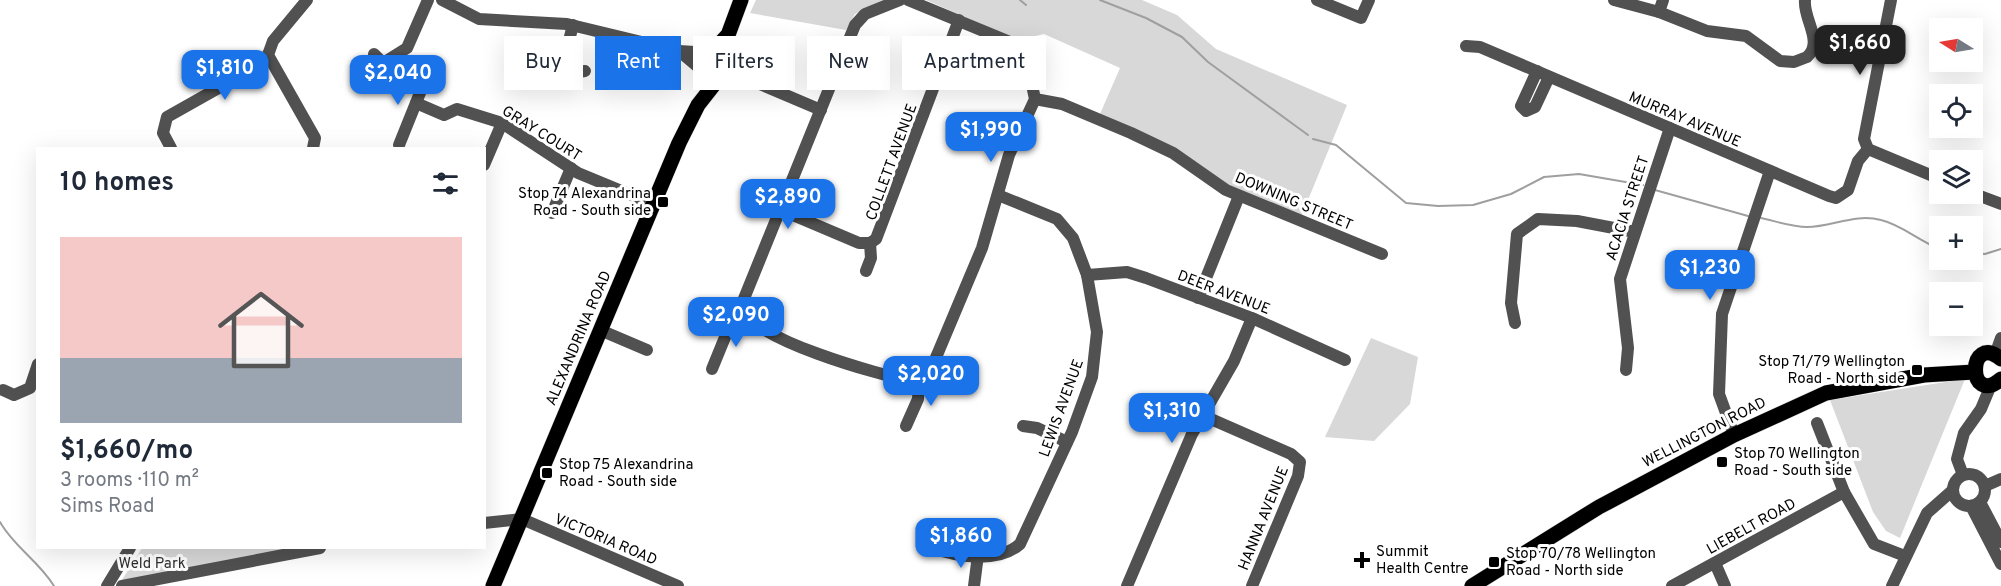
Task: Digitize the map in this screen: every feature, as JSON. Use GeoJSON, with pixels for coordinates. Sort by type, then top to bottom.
{"type":"FeatureCollection","features":[{"type":"Feature","properties":{"kind":"main road"},"geometry":{"type":"LineString","coordinates":[[728,35],[741,0]]}},
{"type":"Feature","properties":{"kind":"main road","name":"ALEXANDRINA ROAD"},"geometry":{"type":"LineString","coordinates":[[493,586],[653,204],[706,90]]}},
{"type":"Feature","properties":{"kind":"main road"},"geometry":{"type":"LineString","coordinates":[[1996,382],[1978,380],[1974,372],[1978,359],[1986,354],[1998,357]]}},
{"type":"Feature","properties":{"kind":"main road","name":"WELLINGTON ROAD"},"geometry":{"type":"LineString","coordinates":[[1472,586],[1599,507],[1734,435],[1826,393],[1924,375],[1974,372]]}},
{"type":"Feature","properties":{"kind":"street"},"geometry":{"type":"LineString","coordinates":[[170,147],[163,133],[167,117],[254,68],[268,55],[273,41],[307,0]]}},
{"type":"Feature","properties":{"kind":"street"},"geometry":{"type":"LineString","coordinates":[[383,78],[379,59],[407,48],[428,0]]}},
{"type":"Feature","properties":{"kind":"street"},"geometry":{"type":"LineString","coordinates":[[442,0],[479,19],[573,25],[618,36]]}},
{"type":"Feature","properties":{"kind":"street"},"geometry":{"type":"LineString","coordinates":[[900,0],[860,18],[742,299],[743,313],[751,321],[804,349],[843,363],[919,381]]}},
{"type":"Feature","properties":{"kind":"street"},"geometry":{"type":"LineString","coordinates":[[906,426],[918,399],[919,381],[932,367],[975,266],[1011,148],[1035,99],[1030,76],[1015,46],[1004,38],[908,0]]}},
{"type":"Feature","properties":{"kind":"street"},"geometry":{"type":"LineString","coordinates":[[1317,0],[1361,18],[1369,0]]}},
{"type":"Feature","properties":{"kind":"street"},"geometry":{"type":"LineString","coordinates":[[1614,0],[1661,6],[1707,31],[1746,36],[1774,58],[1794,62],[1810,55],[1813,46],[1813,32],[1804,9],[1804,0]]}},
{"type":"Feature","properties":{"kind":"street"},"geometry":{"type":"LineString","coordinates":[[1890,0],[1864,139],[1868,149],[1929,174]]}},
{"type":"Feature","properties":{"kind":"street","name":"COLLETT AVENUE"},"geometry":{"type":"LineString","coordinates":[[781,210],[859,243],[870,243],[876,239],[882,230],[959,20]]}},
{"type":"Feature","properties":{"kind":"street"},"geometry":{"type":"LineString","coordinates":[[570,36],[573,25]]}},
{"type":"Feature","properties":{"kind":"street","name":"MURRAY AVENUE"},"geometry":{"type":"LineString","coordinates":[[1466,46],[1480,47],[1836,198],[1848,190],[1858,161],[1868,149]]}},
{"type":"Feature","properties":{"kind":"street"},"geometry":{"type":"LineString","coordinates":[[681,52],[693,62]]}},
{"type":"Feature","properties":{"kind":"street"},"geometry":{"type":"LineString","coordinates":[[268,55],[315,138],[313,147]]}},
{"type":"Feature","properties":{"kind":"street"},"geometry":{"type":"LineString","coordinates":[[1537,72],[1521,106],[1526,111],[1536,107],[1549,77]]}},
{"type":"Feature","properties":{"kind":"street"},"geometry":{"type":"LineString","coordinates":[[399,145],[426,78]]}},
{"type":"Feature","properties":{"kind":"street"},"geometry":{"type":"LineString","coordinates":[[774,90],[820,110]]}},
{"type":"Feature","properties":{"kind":"street","name":"DOWNING STREET"},"geometry":{"type":"LineString","coordinates":[[1035,99],[1062,104],[1173,153],[1212,181],[1239,196],[1382,254]]}},
{"type":"Feature","properties":{"kind":"street","name":"GRAY COURT"},"geometry":{"type":"LineString","coordinates":[[416,103],[444,115],[457,109],[502,123],[571,168],[653,204]]}},
{"type":"Feature","properties":{"kind":"street"},"geometry":{"type":"LineString","coordinates":[[486,160],[502,123]]}},
{"type":"Feature","properties":{"kind":"street","name":"ACACIA STREET"},"geometry":{"type":"LineString","coordinates":[[1626,370],[1628,348],[1620,279],[1670,128]]}},
{"type":"Feature","properties":{"kind":"street"},"geometry":{"type":"LineString","coordinates":[[552,213],[571,168]]}},
{"type":"Feature","properties":{"kind":"street"},"geometry":{"type":"LineString","coordinates":[[1734,435],[1719,394],[1722,314],[1770,171]]}},
{"type":"Feature","properties":{"kind":"street","name":"LEWIS AVENUE"},"geometry":{"type":"LineString","coordinates":[[931,547],[945,552],[1002,555],[1020,544],[1067,442],[1095,362],[1097,332],[1087,275],[1073,238],[1057,219],[998,195]]}},
{"type":"Feature","properties":{"kind":"street"},"geometry":{"type":"LineString","coordinates":[[1198,298],[1239,196]]}},
{"type":"Feature","properties":{"kind":"street"},"geometry":{"type":"LineString","coordinates":[[1983,197],[2001,204]]}},
{"type":"Feature","properties":{"kind":"street"},"geometry":{"type":"LineString","coordinates":[[1515,323],[1511,303],[1517,234],[1538,219],[1577,221],[1635,232]]}},
{"type":"Feature","properties":{"kind":"street","name":"COLLETT AVENUE"},"geometry":{"type":"LineString","coordinates":[[866,271],[871,258],[870,243]]}},
{"type":"Feature","properties":{"kind":"street","name":"DEER AVENUE"},"geometry":{"type":"LineString","coordinates":[[1087,275],[1127,272],[1252,318],[1345,360]]}},
{"type":"Feature","properties":{"kind":"street"},"geometry":{"type":"LineString","coordinates":[[712,369],[730,325],[743,313]]}},
{"type":"Feature","properties":{"kind":"street"},"geometry":{"type":"LineString","coordinates":[[1127,586],[1192,434],[1204,417],[1234,361],[1252,318]]}},
{"type":"Feature","properties":{"kind":"street"},"geometry":{"type":"LineString","coordinates":[[600,330],[647,350]]}},
{"type":"Feature","properties":{"kind":"street"},"geometry":{"type":"LineString","coordinates":[[1998,357],[2001,338]]}},
{"type":"Feature","properties":{"kind":"street"},"geometry":{"type":"LineString","coordinates":[[3,390],[14,395],[30,388],[36,370]]}},
{"type":"Feature","properties":{"kind":"street"},"geometry":{"type":"LineString","coordinates":[[1963,475],[1957,459],[1964,433],[1996,382]]}},
{"type":"Feature","properties":{"kind":"street","name":"HANNA AVENUE"},"geometry":{"type":"LineString","coordinates":[[1204,417],[1292,454],[1300,462],[1298,476],[1252,586]]}},
{"type":"Feature","properties":{"kind":"street"},"geometry":{"type":"LineString","coordinates":[[1817,423],[1844,492],[1874,544],[1905,556]]}},
{"type":"Feature","properties":{"kind":"street"},"geometry":{"type":"LineString","coordinates":[[1023,426],[1037,428],[1067,442]]}},
{"type":"Feature","properties":{"kind":"street"},"geometry":{"type":"LineString","coordinates":[[1892,586],[1927,513],[1953,490],[1956,481],[1963,475],[1979,477],[1985,486],[1985,494],[1971,504],[1927,513]]}},
{"type":"Feature","properties":{"kind":"street"},"geometry":{"type":"LineString","coordinates":[[1985,486],[2001,479]]}},
{"type":"Feature","properties":{"kind":"street"},"geometry":{"type":"LineString","coordinates":[[1953,490],[1955,498],[1971,504],[2001,542]]}},
{"type":"Feature","properties":{"kind":"street","name":"LIEBELT ROAD"},"geometry":{"type":"LineString","coordinates":[[1672,586],[1844,492]]}},
{"type":"Feature","properties":{"kind":"street"},"geometry":{"type":"LineString","coordinates":[[1971,504],[2001,564]]}},
{"type":"Feature","properties":{"kind":"street"},"geometry":{"type":"LineString","coordinates":[[486,523],[522,519]]}},
{"type":"Feature","properties":{"kind":"street","name":"VICTORIA ROAD"},"geometry":{"type":"LineString","coordinates":[[522,519],[678,586]]}},
{"type":"Feature","properties":{"kind":"street"},"geometry":{"type":"LineString","coordinates":[[107,586],[129,549]]}},
{"type":"Feature","properties":{"kind":"street"},"geometry":{"type":"LineString","coordinates":[[122,586],[315,549]]}},
{"type":"Feature","properties":{"kind":"street"},"geometry":{"type":"LineString","coordinates":[[974,586],[978,555]]}},
{"type":"Feature","properties":{"kind":"street"},"geometry":{"type":"LineString","coordinates":[[1715,563],[1725,586]]}},
{"type":"Feature","properties":{"kind":"green space"},"geometry":{"type":"Polygon","coordinates":[[[756,0],[885,0],[855,14],[846,30],[750,13],[756,0]]]}},
{"type":"Feature","properties":{"kind":"green space"},"geometry":{"type":"Polygon","coordinates":[[[926,0],[1142,0],[1177,15],[1216,49],[1347,105],[1301,217],[1229,185],[1174,147],[1100,114],[1120,68],[1044,34],[1009,36],[926,0]]]}},
{"type":"Feature","properties":{"kind":"green space"},"geometry":{"type":"Polygon","coordinates":[[[1371,338],[1418,357],[1410,404],[1374,441],[1325,437],[1371,338]]]}},
{"type":"Feature","properties":{"kind":"green space"},"geometry":{"type":"Polygon","coordinates":[[[1965,379],[1900,538],[1886,531],[1873,512],[1830,400],[1965,379]]]}},
{"type":"Feature","properties":{"kind":"green space","name":"Weld Park"},"geometry":{"type":"Polygon","coordinates":[[[141,549],[287,549],[287,553],[122,580],[141,549]]]}},
{"type":"Feature","properties":{"kind":"waterway"},"geometry":{"type":"LineString","coordinates":[[1020,0],[1026,5]]}},
{"type":"Feature","properties":{"kind":"waterway"},"geometry":{"type":"LineString","coordinates":[[1100,0],[1146,18],[1182,37],[1208,62],[1308,135]]}},
{"type":"Feature","properties":{"kind":"waterway"},"geometry":{"type":"LineString","coordinates":[[1313,139],[1336,145],[1406,203],[1438,206],[1473,205],[1511,194],[1544,177],[1579,174],[1643,185]]}},
{"type":"Feature","properties":{"kind":"waterway"},"geometry":{"type":"LineString","coordinates":[[1655,190],[1748,216]]}},
{"type":"Feature","properties":{"kind":"waterway"},"geometry":{"type":"LineString","coordinates":[[1761,218],[1807,227],[1871,218],[1896,226],[1929,244]]}},
{"type":"Feature","properties":{"kind":"waterway"},"geometry":{"type":"LineString","coordinates":[[1983,254],[2001,249]]}},
{"type":"Feature","properties":{"kind":"waterway"},"geometry":{"type":"LineString","coordinates":[[0,522],[54,586]]}},
{"type":"Feature","properties":{"kind":"place","name":"Stop 74 Alexandrina Road - South side"},"geometry":{"type":"Point","coordinates":[663,202]}},
{"type":"Feature","properties":{"kind":"place","name":"Stop 71/79 Wellington Road - North side"},"geometry":{"type":"Point","coordinates":[1917,370]}},
{"type":"Feature","properties":{"kind":"place","name":"Stop 70 Wellington Road - South side"},"geometry":{"type":"Point","coordinates":[1722,462]}},
{"type":"Feature","properties":{"kind":"place","name":"Stop 75 Alexandrina Road - South side"},"geometry":{"type":"Point","coordinates":[547,473]}},
{"type":"Feature","properties":{"kind":"place","name":"Summit Health Centre"},"geometry":{"type":"Point","coordinates":[1362,560]}},
{"type":"Feature","properties":{"kind":"place","name":"Stop 70/78 Wellington Road - North side"},"geometry":{"type":"Point","coordinates":[1494,562]}}]}
